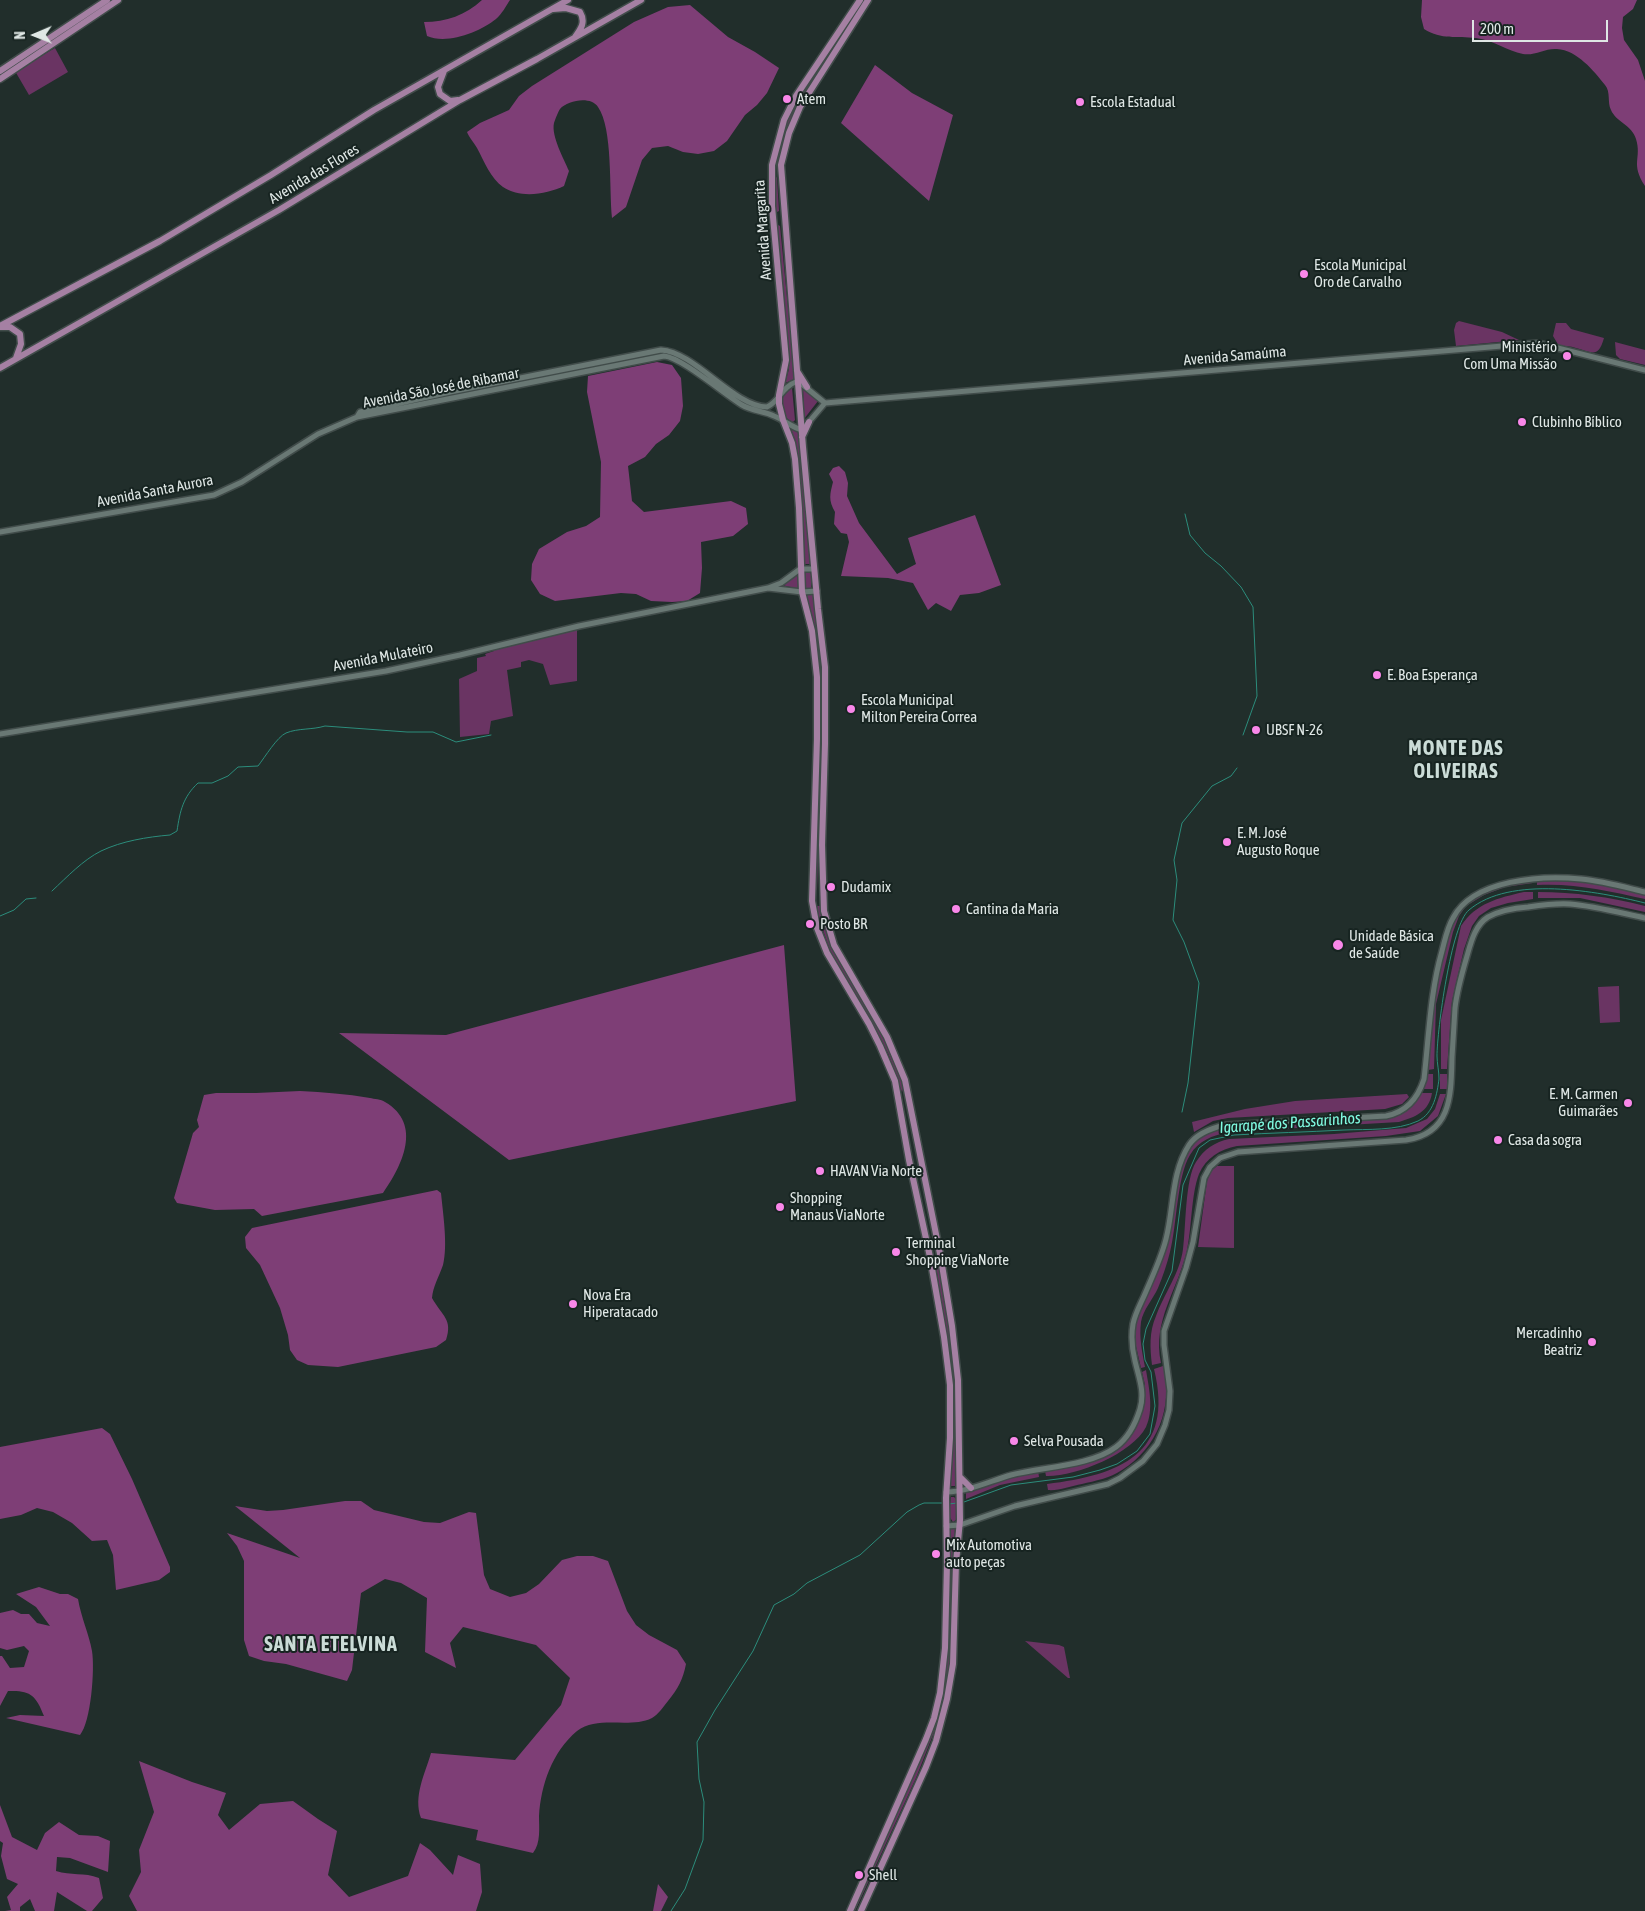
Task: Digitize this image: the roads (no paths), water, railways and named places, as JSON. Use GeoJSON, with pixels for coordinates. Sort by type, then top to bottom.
{"type":"FeatureCollection","features":[{"type":"Feature","properties":{"kind":"main road"},"geometry":{"type":"LineString","coordinates":[[0,71],[107,0]]}},
{"type":"Feature","properties":{"kind":"main road"},"geometry":{"type":"LineString","coordinates":[[0,79],[118,0]]}},
{"type":"Feature","properties":{"kind":"main road","name":"Avenida das Flores"},"geometry":{"type":"LineString","coordinates":[[0,327],[160,241],[271,175],[374,110],[568,0]]}},
{"type":"Feature","properties":{"kind":"main road","name":"Avenida das Flores"},"geometry":{"type":"LineString","coordinates":[[0,368],[279,210],[460,100],[641,0]]}},
{"type":"Feature","properties":{"kind":"main road","name":"Avenida Margarita"},"geometry":{"type":"LineString","coordinates":[[850,1911],[916,1764],[934,1718],[940,1693],[945,1648],[946,1495],[950,1438],[948,1365],[930,1257],[909,1160],[895,1081],[869,1024],[827,953],[817,928],[812,901],[818,706],[812,631],[802,592],[795,459],[792,443],[779,404],[786,360],[773,220],[772,165],[784,120],[796,96],[860,0]]}},
{"type":"Feature","properties":{"kind":"main road","name":"Avenida Margarita"},"geometry":{"type":"LineString","coordinates":[[861,1911],[926,1767],[942,1722],[953,1664],[956,1563],[960,1522],[959,1404],[954,1342],[941,1259],[905,1080],[887,1037],[834,945],[824,911],[822,845],[826,684],[802,437],[781,166],[789,133],[800,107],[868,0]]}},
{"type":"Feature","properties":{"kind":"main road"},"geometry":{"type":"LineString","coordinates":[[551,9],[566,8],[580,12],[582,27],[575,38]]}},
{"type":"Feature","properties":{"kind":"main road"},"geometry":{"type":"LineString","coordinates":[[444,70],[438,87],[440,94],[450,101],[460,100]]}},
{"type":"Feature","properties":{"kind":"main road"},"geometry":{"type":"LineString","coordinates":[[772,165],[781,166]]}},
{"type":"Feature","properties":{"kind":"main road"},"geometry":{"type":"LineString","coordinates":[[773,220],[784,218]]}},
{"type":"Feature","properties":{"kind":"main road"},"geometry":{"type":"LineString","coordinates":[[0,327],[10,327],[20,334],[21,344],[16,359]]}},
{"type":"Feature","properties":{"kind":"main road"},"geometry":{"type":"LineString","coordinates":[[797,370],[807,387]]}},
{"type":"Feature","properties":{"kind":"main road"},"geometry":{"type":"LineString","coordinates":[[802,437],[809,422]]}},
{"type":"Feature","properties":{"kind":"main road"},"geometry":{"type":"LineString","coordinates":[[960,1477],[971,1488]]}},
{"type":"Feature","properties":{"kind":"street","name":"Avenida Samaúma"},"geometry":{"type":"LineString","coordinates":[[825,403],[1538,343],[1645,370]]}},
{"type":"Feature","properties":{"kind":"street","name":"Avenida São José de Ribamar"},"geometry":{"type":"LineString","coordinates":[[357,417],[360,412],[658,350],[672,352],[752,407],[802,430]]}},
{"type":"Feature","properties":{"kind":"street"},"geometry":{"type":"LineString","coordinates":[[752,407],[772,405],[786,387],[798,381],[825,403],[802,430]]}},
{"type":"Feature","properties":{"kind":"street","name":"Avenida Santa Aurora"},"geometry":{"type":"LineString","coordinates":[[0,532],[214,495],[237,484],[318,434],[357,417]]}},
{"type":"Feature","properties":{"kind":"street"},"geometry":{"type":"LineString","coordinates":[[800,569],[814,569]]}},
{"type":"Feature","properties":{"kind":"street","name":"Avenida Mulateiro"},"geometry":{"type":"LineString","coordinates":[[0,734],[248,692],[386,671],[579,626],[768,588],[781,583],[800,569]]}},
{"type":"Feature","properties":{"kind":"street","name":"Avenida Mulateiro"},"geometry":{"type":"LineString","coordinates":[[768,588],[802,592],[816,591]]}},
{"type":"Feature","properties":{"kind":"street"},"geometry":{"type":"LineString","coordinates":[[946,1495],[960,1493],[1012,1475],[1060,1466],[1105,1454],[1117,1447],[1130,1431],[1138,1415],[1142,1397],[1142,1386],[1132,1349],[1134,1320],[1165,1241],[1176,1178],[1180,1163],[1189,1146],[1196,1138],[1213,1128],[1231,1124],[1386,1116],[1397,1113],[1410,1104],[1420,1092],[1424,1079],[1432,996],[1446,933],[1455,914],[1468,900],[1490,888],[1544,878],[1583,879],[1645,892]]}},
{"type":"Feature","properties":{"kind":"street"},"geometry":{"type":"LineString","coordinates":[[946,1523],[960,1522],[1015,1506],[1114,1482],[1138,1466],[1151,1452],[1161,1434],[1169,1410],[1170,1391],[1164,1345],[1165,1327],[1193,1242],[1206,1172],[1216,1161],[1226,1155],[1238,1152],[1416,1138],[1433,1130],[1440,1123],[1451,1094],[1455,1014],[1460,982],[1475,932],[1483,921],[1508,910],[1559,904],[1578,905],[1645,918]]}},
{"type":"Feature","properties":{"kind":"waterway"},"geometry":{"type":"LineString","coordinates":[[1185,514],[1190,535],[1205,553],[1221,566],[1241,587],[1253,607],[1257,696],[1243,735]]}},
{"type":"Feature","properties":{"kind":"waterway"},"geometry":{"type":"LineString","coordinates":[[52,891],[82,864],[101,851],[126,842],[170,835],[177,831],[183,805],[198,783],[212,783],[228,776],[238,767],[258,766],[275,743],[286,733],[325,726],[433,732],[456,742],[491,735]]}},
{"type":"Feature","properties":{"kind":"waterway"},"geometry":{"type":"LineString","coordinates":[[1182,1112],[1188,1083],[1199,983],[1184,942],[1173,920],[1177,880],[1174,860],[1182,823],[1212,786],[1231,776],[1237,768]]}},
{"type":"Feature","properties":{"kind":"waterway","name":"Igarapé dos Passarinhos"},"geometry":{"type":"LineString","coordinates":[[964,1502],[1011,1485],[1073,1477],[1117,1464],[1137,1451],[1150,1434],[1155,1406],[1151,1372],[1145,1360],[1143,1344],[1146,1329],[1172,1271],[1183,1185],[1199,1148],[1210,1140],[1234,1135],[1391,1128],[1418,1121],[1428,1113],[1436,1097],[1439,1079],[1438,1043],[1446,979],[1456,935],[1462,919],[1469,910],[1486,899],[1507,892],[1530,889],[1579,891],[1645,903]]}},
{"type":"Feature","properties":{"kind":"waterway"},"geometry":{"type":"LineString","coordinates":[[0,916],[14,910],[26,899],[36,898]]}},
{"type":"Feature","properties":{"kind":"waterway","name":"Igarapé dos Passarinhos"},"geometry":{"type":"LineString","coordinates":[[671,1911],[685,1889],[703,1840],[704,1802],[699,1779],[697,1742],[753,1651],[774,1605],[794,1594],[807,1583],[860,1555],[907,1512],[924,1503],[942,1503]]}},
{"type":"Feature","properties":{"kind":"waterway","name":"Igarapé dos Passarinhos"},"geometry":{"type":"LineString","coordinates":[[949,1504],[957,1503]]}},
{"type":"Feature","properties":{"kind":"place","name":"Atem"},"geometry":{"type":"Point","coordinates":[787,99]}},
{"type":"Feature","properties":{"kind":"place","name":"Escola Estadual"},"geometry":{"type":"Point","coordinates":[1080,102]}},
{"type":"Feature","properties":{"kind":"place","name":"Escola Municipal Oro de Carvalho"},"geometry":{"type":"Point","coordinates":[1304,274]}},
{"type":"Feature","properties":{"kind":"place","name":"Ministério Com Uma Missão"},"geometry":{"type":"Point","coordinates":[1567,356]}},
{"type":"Feature","properties":{"kind":"place","name":"Clubinho Bíblico"},"geometry":{"type":"Point","coordinates":[1522,422]}},
{"type":"Feature","properties":{"kind":"place","name":"E. Boa Esperança"},"geometry":{"type":"Point","coordinates":[1377,675]}},
{"type":"Feature","properties":{"kind":"place","name":"Escola Municipal Milton Pereira Correa"},"geometry":{"type":"Point","coordinates":[851,709]}},
{"type":"Feature","properties":{"kind":"place","name":"UBSF N-26"},"geometry":{"type":"Point","coordinates":[1256,730]}},
{"type":"Feature","properties":{"kind":"place","name":"E. M. José Augusto Roque"},"geometry":{"type":"Point","coordinates":[1227,842]}},
{"type":"Feature","properties":{"kind":"place","name":"Dudamix"},"geometry":{"type":"Point","coordinates":[831,887]}},
{"type":"Feature","properties":{"kind":"place","name":"Cantina da Maria"},"geometry":{"type":"Point","coordinates":[956,909]}},
{"type":"Feature","properties":{"kind":"place","name":"Posto BR"},"geometry":{"type":"Point","coordinates":[810,924]}},
{"type":"Feature","properties":{"kind":"place","name":"Unidade Básica de Saúde"},"geometry":{"type":"Point","coordinates":[1338,945]}},
{"type":"Feature","properties":{"kind":"place","name":"E. M. Carmen Guimarães"},"geometry":{"type":"Point","coordinates":[1628,1103]}},
{"type":"Feature","properties":{"kind":"place","name":"Casa da sogra"},"geometry":{"type":"Point","coordinates":[1498,1140]}},
{"type":"Feature","properties":{"kind":"place","name":"HAVAN Via Norte"},"geometry":{"type":"Point","coordinates":[820,1171]}},
{"type":"Feature","properties":{"kind":"place","name":"Shopping Manaus ViaNorte"},"geometry":{"type":"Point","coordinates":[780,1207]}},
{"type":"Feature","properties":{"kind":"place","name":"Terminal Shopping ViaNorte"},"geometry":{"type":"Point","coordinates":[896,1252]}},
{"type":"Feature","properties":{"kind":"place","name":"Nova Era Hiperatacado"},"geometry":{"type":"Point","coordinates":[573,1304]}},
{"type":"Feature","properties":{"kind":"place","name":"Mercadinho Beatriz"},"geometry":{"type":"Point","coordinates":[1592,1342]}},
{"type":"Feature","properties":{"kind":"place","name":"Selva Pousada"},"geometry":{"type":"Point","coordinates":[1014,1441]}},
{"type":"Feature","properties":{"kind":"place","name":"Mix Automotiva auto peças"},"geometry":{"type":"Point","coordinates":[936,1554]}},
{"type":"Feature","properties":{"kind":"place","name":"Shell"},"geometry":{"type":"Point","coordinates":[859,1875]}},
{"type":"Feature","properties":{"kind":"district","name":"MONTE DAS OLIVEIRAS"},"geometry":{"type":"Point","coordinates":[1456,760]}},
{"type":"Feature","properties":{"kind":"district","name":"SANTA ETELVINA"},"geometry":{"type":"Point","coordinates":[331,1645]}}]}
